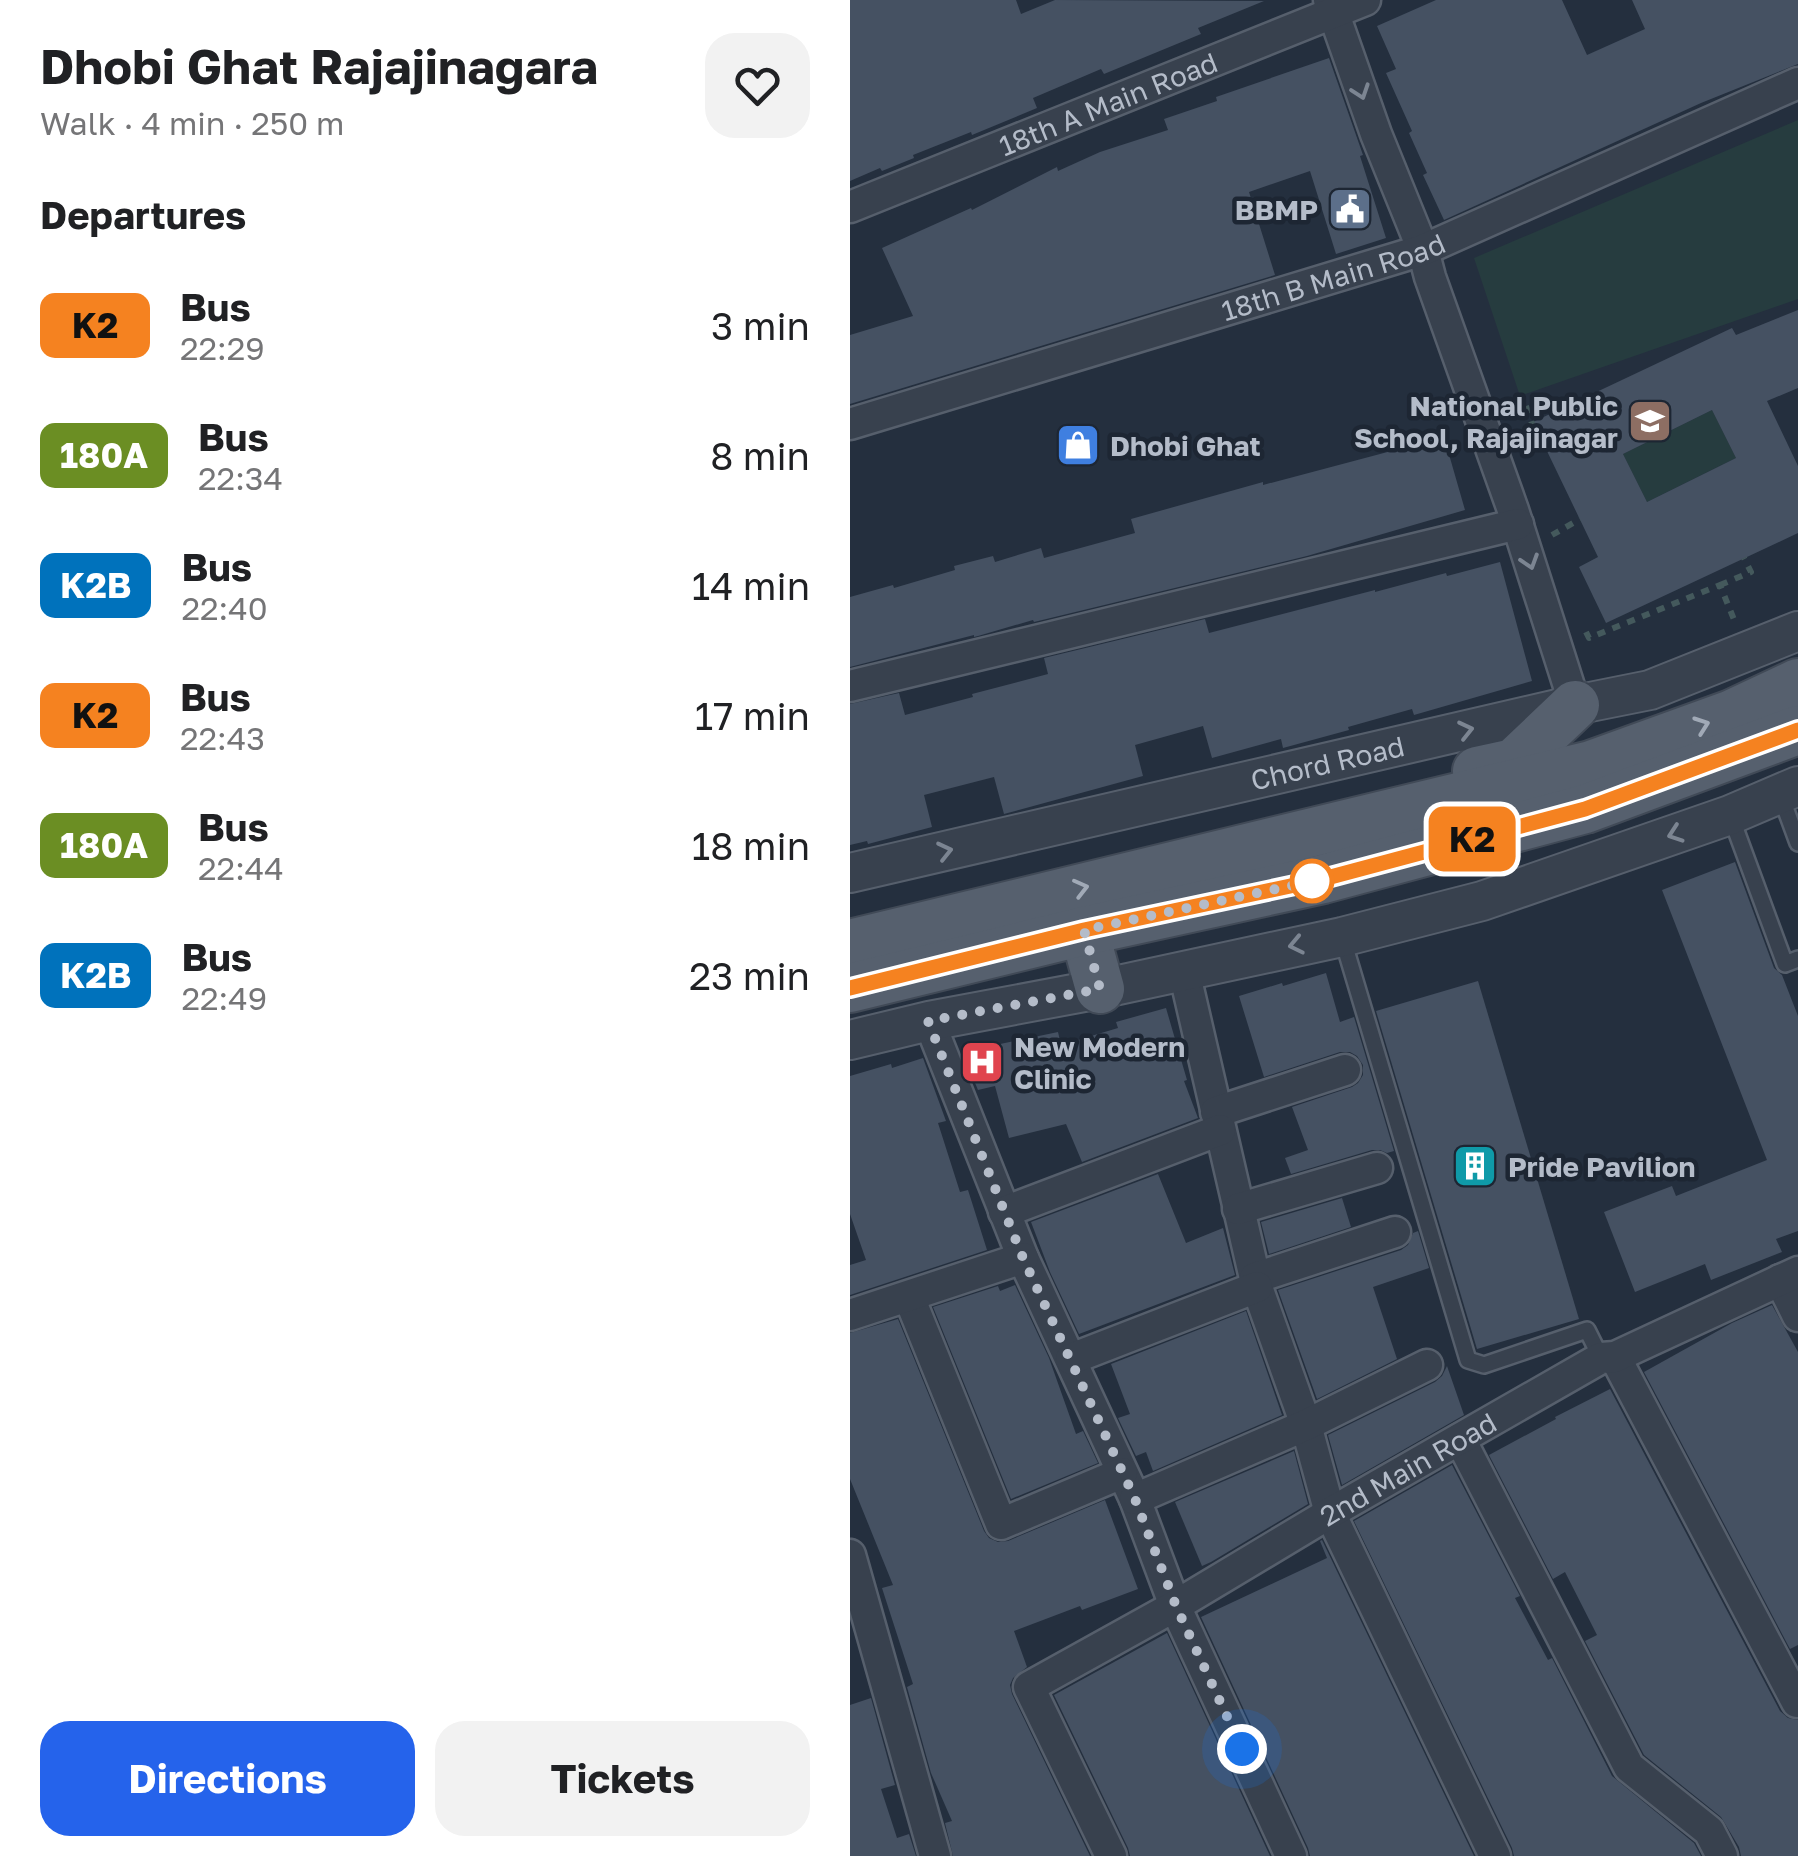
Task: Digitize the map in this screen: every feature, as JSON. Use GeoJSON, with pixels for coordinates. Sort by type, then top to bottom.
{"type":"FeatureCollection","features":[{"type":"Feature","properties":{"kind":"main road"},"geometry":{"type":"LineString","coordinates":[[850,944],[1591,765],[1732,714],[1798,683]]}},
{"type":"Feature","properties":{"kind":"main road"},"geometry":{"type":"LineString","coordinates":[[1140,874],[1252,824],[1514,763],[1575,704]]}},
{"type":"Feature","properties":{"kind":"main road"},"geometry":{"type":"LineString","coordinates":[[850,988],[1084,930],[1323,879],[1585,809],[1798,730]]}},
{"type":"Feature","properties":{"kind":"main road"},"geometry":{"type":"LineString","coordinates":[[1084,930],[1100,989]]}},
{"type":"Feature","properties":{"kind":"street","name":"18th A Main Road"},"geometry":{"type":"LineString","coordinates":[[850,207],[1331,6],[1365,0]]}},
{"type":"Feature","properties":{"kind":"street"},"geometry":{"type":"LineString","coordinates":[[1331,6],[1376,134],[1423,250],[1518,524],[1575,704]]}},
{"type":"Feature","properties":{"kind":"street","name":"18th B Main Road"},"geometry":{"type":"LineString","coordinates":[[850,424],[1423,250],[1798,83]]}},
{"type":"Feature","properties":{"kind":"street"},"geometry":{"type":"LineString","coordinates":[[850,686],[1518,524]]}},
{"type":"Feature","properties":{"kind":"street","name":"Chord Road"},"geometry":{"type":"LineString","coordinates":[[850,873],[1575,704],[1650,690],[1798,631]]}},
{"type":"Feature","properties":{"kind":"street"},"geometry":{"type":"LineString","coordinates":[[850,1040],[1342,937],[1482,901],[1789,790]]}},
{"type":"Feature","properties":{"kind":"street"},"geometry":{"type":"LineString","coordinates":[[1184,971],[1256,1283],[1306,1424],[1330,1512],[1495,1856]]}},
{"type":"Feature","properties":{"kind":"street"},"geometry":{"type":"LineString","coordinates":[[928,1021],[1023,1258],[1291,1856]]}},
{"type":"Feature","properties":{"kind":"street"},"geometry":{"type":"LineString","coordinates":[[1004,1212],[1345,1070]]}},
{"type":"Feature","properties":{"kind":"street"},"geometry":{"type":"LineString","coordinates":[[1238,1209],[1377,1168]]}},
{"type":"Feature","properties":{"kind":"street"},"geometry":{"type":"LineString","coordinates":[[1071,1359],[1256,1283],[1395,1232]]}},
{"type":"Feature","properties":{"kind":"street"},"geometry":{"type":"LineString","coordinates":[[850,1315],[1023,1258]]}},
{"type":"Feature","properties":{"kind":"street"},"geometry":{"type":"LineString","coordinates":[[1789,1276],[1798,1316]]}},
{"type":"Feature","properties":{"kind":"street","name":"2nd Main Road"},"geometry":{"type":"LineString","coordinates":[[1111,1856],[1030,1687],[1176,1606],[1330,1512],[1608,1358],[1789,1276]]}},
{"type":"Feature","properties":{"kind":"street"},"geometry":{"type":"LineString","coordinates":[[909,1297],[1001,1524],[1128,1486],[1306,1424],[1427,1365]]}},
{"type":"Feature","properties":{"kind":"street"},"geometry":{"type":"LineString","coordinates":[[1608,1358],[1796,1702]]}},
{"type":"Feature","properties":{"kind":"street"},"geometry":{"type":"LineString","coordinates":[[1460,1439],[1629,1767],[1710,1831],[1722,1856]]}},
{"type":"Feature","properties":{"kind":"street"},"geometry":{"type":"LineString","coordinates":[[850,1555],[858,1622],[935,1856]]}},
{"type":"Feature","properties":{"kind":"lane"},"geometry":{"type":"LineString","coordinates":[[1789,790],[1798,842]]}},
{"type":"Feature","properties":{"kind":"lane"},"geometry":{"type":"LineString","coordinates":[[1730,814],[1785,964],[1798,959]]}},
{"type":"Feature","properties":{"kind":"lane"},"geometry":{"type":"LineString","coordinates":[[1342,937],[1468,1360],[1484,1365],[1587,1330],[1608,1358]]}},
{"type":"Feature","properties":{"kind":"path"},"geometry":{"type":"LineString","coordinates":[[1550,536],[1580,520]]}},
{"type":"Feature","properties":{"kind":"path"},"geometry":{"type":"LineString","coordinates":[[1582,621],[1589,638],[1750,572],[1744,558]]}},
{"type":"Feature","properties":{"kind":"path"},"geometry":{"type":"LineString","coordinates":[[1720,586],[1726,598]]}},
{"type":"Feature","properties":{"kind":"green space"},"geometry":{"type":"Polygon","coordinates":[[[1798,120],[1798,299],[1520,396],[1474,258],[1798,120]]]}},
{"type":"Feature","properties":{"kind":"green space"},"geometry":{"type":"Polygon","coordinates":[[[1712,410],[1736,458],[1647,502],[1623,454],[1712,410]]]}},
{"type":"Feature","properties":{"kind":"building"},"geometry":{"type":"Polygon","coordinates":[[[850,0],[1016,0],[1021,14],[1055,0],[1264,1],[1198,28],[1201,34],[1033,98],[1037,108],[850,181],[850,0]]]}},
{"type":"Feature","properties":{"kind":"building"},"geometry":{"type":"Polygon","coordinates":[[[1436,0],[1562,0],[1587,55],[1645,29],[1632,0],[1798,0],[1798,64],[1701,103],[1444,220],[1423,175],[1427,173],[1409,133],[1412,131],[1386,73],[1396,69],[1377,26],[1436,0]]]}},
{"type":"Feature","properties":{"kind":"building"},"geometry":{"type":"Polygon","coordinates":[[[1329,58],[1363,155],[1360,156],[1386,238],[1336,254],[1310,171],[1249,192],[1275,275],[850,404],[850,335],[913,316],[882,248],[972,210],[1057,167],[1058,171],[1100,152],[1168,130],[1164,119],[1329,58]]]}},
{"type":"Feature","properties":{"kind":"building"},"geometry":{"type":"Polygon","coordinates":[[[1798,310],[1798,388],[1767,401],[1798,466],[1798,533],[1606,623],[1579,567],[1598,557],[1533,422],[1732,328],[1736,335],[1798,310]],[[1712,410],[1623,454],[1647,502],[1736,458],[1712,410]]]}},
{"type":"Feature","properties":{"kind":"building"},"geometry":{"type":"Polygon","coordinates":[[[1444,437],[1465,510],[1307,556],[850,667],[850,597],[893,585],[894,588],[993,556],[995,562],[1041,548],[1044,558],[1135,533],[1131,519],[1444,437]]]}},
{"type":"Feature","properties":{"kind":"building"},"geometry":{"type":"Polygon","coordinates":[[[1500,562],[1532,681],[1414,715],[1412,709],[1283,748],[1281,739],[1212,758],[1203,726],[1135,745],[1143,776],[1004,814],[994,777],[924,795],[932,827],[850,845],[850,704],[899,693],[905,715],[1048,674],[1044,658],[1205,619],[1209,633],[1500,562]]]}},
{"type":"Feature","properties":{"kind":"building"},"geometry":{"type":"Polygon","coordinates":[[[1735,862],[1774,968],[1782,975],[1798,1016],[1798,1231],[1776,1239],[1782,1252],[1711,1280],[1705,1264],[1635,1292],[1604,1212],[1672,1186],[1676,1196],[1767,1160],[1662,890],[1735,862]]]}},
{"type":"Feature","properties":{"kind":"building"},"geometry":{"type":"Polygon","coordinates":[[[1326,973],[1340,1022],[1354,1017],[1394,1151],[1372,1150],[1291,1174],[1285,1158],[1308,1150],[1292,1107],[1352,1087],[1363,1075],[1363,1065],[1350,1052],[1340,1052],[1264,1077],[1239,996],[1326,973]]]}},
{"type":"Feature","properties":{"kind":"building","name":"Pride Pavilion"},"geometry":{"type":"Polygon","coordinates":[[[1478,981],[1579,1319],[1477,1349],[1376,1011],[1478,981]]]}},
{"type":"Feature","properties":{"kind":"building"},"geometry":{"type":"Polygon","coordinates":[[[1166,1008],[1187,1080],[1184,1081],[1198,1118],[1082,1162],[1066,1124],[1009,1138],[995,1086],[978,1090],[962,1052],[1058,1032],[1061,1045],[1118,1028],[1116,1022],[1166,1008]]]}},
{"type":"Feature","properties":{"kind":"building"},"geometry":{"type":"Polygon","coordinates":[[[923,1058],[946,1121],[938,1123],[960,1192],[968,1190],[987,1250],[850,1295],[850,1265],[866,1260],[850,1214],[850,1076],[923,1058]]]}},
{"type":"Feature","properties":{"kind":"building"},"geometry":{"type":"Polygon","coordinates":[[[1158,1174],[1186,1243],[1223,1228],[1235,1275],[1079,1334],[1031,1222],[1158,1174]]]}},
{"type":"Feature","properties":{"kind":"building"},"geometry":{"type":"Polygon","coordinates":[[[1342,1198],[1351,1227],[1269,1254],[1261,1222],[1342,1198]]]}},
{"type":"Feature","properties":{"kind":"building"},"geometry":{"type":"Polygon","coordinates":[[[1418,1231],[1429,1268],[1373,1287],[1397,1359],[1317,1399],[1278,1290],[1401,1250],[1418,1231]]]}},
{"type":"Feature","properties":{"kind":"building"},"geometry":{"type":"Polygon","coordinates":[[[1015,1285],[1049,1358],[1076,1434],[1083,1431],[1098,1463],[1011,1499],[933,1307],[998,1286],[1000,1291],[1015,1285]]]}},
{"type":"Feature","properties":{"kind":"building"},"geometry":{"type":"Polygon","coordinates":[[[1772,1305],[1798,1352],[1798,1645],[1790,1649],[1644,1372],[1772,1305]]]}},
{"type":"Feature","properties":{"kind":"building"},"geometry":{"type":"Polygon","coordinates":[[[1246,1311],[1282,1415],[1153,1471],[1146,1452],[1136,1456],[1118,1418],[1130,1414],[1111,1364],[1246,1311]]]}},
{"type":"Feature","properties":{"kind":"building"},"geometry":{"type":"Polygon","coordinates":[[[898,1319],[989,1538],[1008,1541],[1105,1500],[1138,1589],[1014,1631],[1027,1667],[1013,1678],[1012,1694],[1090,1856],[953,1856],[945,1823],[952,1821],[931,1773],[907,1687],[913,1684],[882,1588],[893,1585],[850,1479],[850,1333],[898,1319]]]}},
{"type":"Feature","properties":{"kind":"building"},"geometry":{"type":"Polygon","coordinates":[[[1447,1366],[1464,1415],[1342,1485],[1328,1435],[1435,1382],[1447,1366]]]}},
{"type":"Feature","properties":{"kind":"building"},"geometry":{"type":"Polygon","coordinates":[[[1610,1389],[1780,1711],[1798,1720],[1798,1856],[1741,1856],[1721,1817],[1644,1755],[1585,1641],[1597,1635],[1565,1572],[1553,1579],[1489,1455],[1610,1389]]]}},
{"type":"Feature","properties":{"kind":"building"},"geometry":{"type":"Polygon","coordinates":[[[1294,1451],[1308,1504],[1202,1566],[1175,1502],[1294,1451]]]}},
{"type":"Feature","properties":{"kind":"building"},"geometry":{"type":"Polygon","coordinates":[[[1452,1465],[1520,1596],[1515,1598],[1548,1660],[1552,1658],[1612,1776],[1694,1843],[1701,1856],[1514,1856],[1354,1521],[1452,1465]]]}},
{"type":"Feature","properties":{"kind":"building"},"geometry":{"type":"Polygon","coordinates":[[[1322,1540],[1474,1856],[1310,1856],[1201,1617],[1327,1558],[1322,1540]]]}},
{"type":"Feature","properties":{"kind":"building"},"geometry":{"type":"Polygon","coordinates":[[[1167,1633],[1270,1856],[1130,1856],[1054,1695],[1167,1633]]]}},
{"type":"Feature","properties":{"kind":"building"},"geometry":{"type":"Polygon","coordinates":[[[871,1698],[895,1785],[881,1789],[897,1838],[909,1834],[916,1856],[850,1856],[850,1705],[871,1698]]]}},
{"type":"Feature","properties":{"kind":"bus line","name":"K2"},"geometry":{"type":"LineString","coordinates":[[850,988],[1084,930],[1323,879],[1585,809],[1798,730]]}},
{"type":"Feature","properties":{"kind":"place","name":"BBMP"},"geometry":{"type":"Point","coordinates":[1350,209]}},
{"type":"Feature","properties":{"kind":"place","name":"National Public School, Rajajinagar"},"geometry":{"type":"Point","coordinates":[1650,421]}},
{"type":"Feature","properties":{"kind":"place","name":"Dhobi Ghat"},"geometry":{"type":"Point","coordinates":[1078,445]}},
{"type":"Feature","properties":{"kind":"place","name":"New Modern Clinic"},"geometry":{"type":"Point","coordinates":[982,1062]}},
{"type":"Feature","properties":{"kind":"place","name":"Pride Pavilion"},"geometry":{"type":"Point","coordinates":[1475,1166]}},
{"type":"Feature","properties":{"kind":"route"},"geometry":{"type":"LineString","coordinates":[[1242,1749],[1176,1606],[1135,1499],[1023,1258],[928,1021],[1100,989],[1084,930],[1323,879],[1312,881]]}}]}
